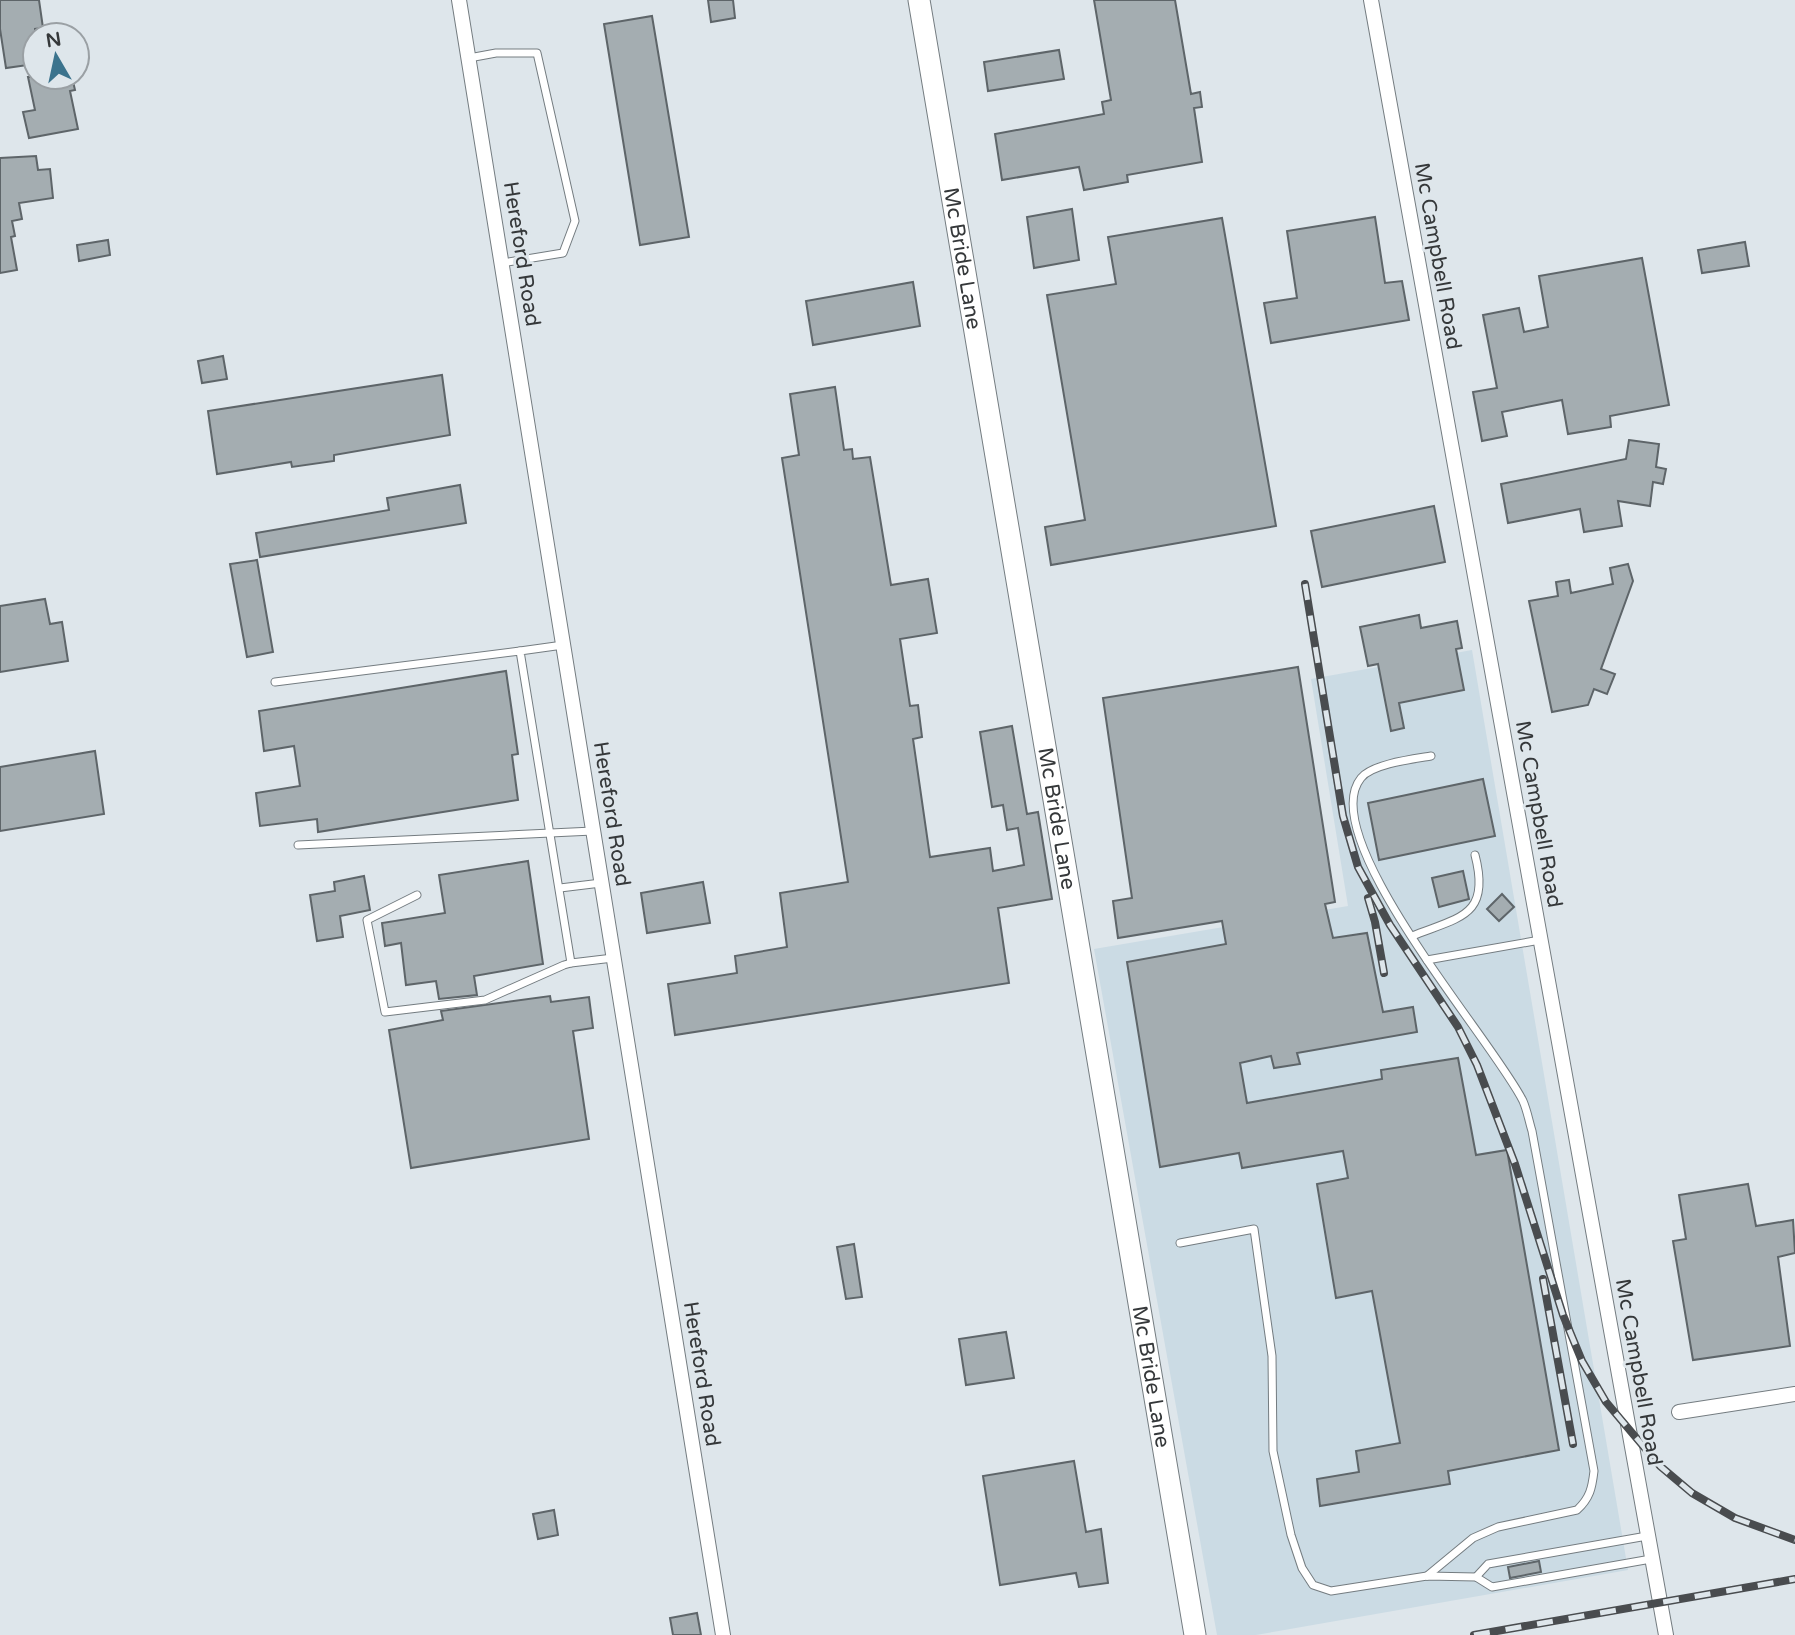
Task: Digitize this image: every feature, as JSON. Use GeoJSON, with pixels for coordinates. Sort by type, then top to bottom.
{"type":"FeatureCollection","features":[{"type":"Feature","properties":{"kind":"street","name":"Hereford Road"},"geometry":{"type":"LineString","coordinates":[[459,0],[723,1635]]}},
{"type":"Feature","properties":{"kind":"street","name":"Mc Bride Lane"},"geometry":{"type":"LineString","coordinates":[[919,0],[1195,1635]]}},
{"type":"Feature","properties":{"kind":"street","name":"Mc Campbell Road"},"geometry":{"type":"LineString","coordinates":[[1371,0],[1666,1635]]}},
{"type":"Feature","properties":{"kind":"street"},"geometry":{"type":"LineString","coordinates":[[1679,1412],[1795,1394]]}},
{"type":"Feature","properties":{"kind":"lane"},"geometry":{"type":"LineString","coordinates":[[469,58],[496,53],[537,53],[575,220],[563,253],[502,263]]}},
{"type":"Feature","properties":{"kind":"lane"},"geometry":{"type":"LineString","coordinates":[[275,682],[563,645]]}},
{"type":"Feature","properties":{"kind":"lane"},"geometry":{"type":"LineString","coordinates":[[520,651],[572,963]]}},
{"type":"Feature","properties":{"kind":"lane"},"geometry":{"type":"LineString","coordinates":[[1427,1576],[1473,1538],[1498,1527],[1577,1510],[1586,1502],[1592,1490],[1594,1471],[1532,1131],[1523,1102],[1382,890],[1364,849],[1355,816],[1353,794],[1362,776],[1381,766],[1431,756]]}},
{"type":"Feature","properties":{"kind":"lane"},"geometry":{"type":"LineString","coordinates":[[298,845],[594,831]]}},
{"type":"Feature","properties":{"kind":"lane"},"geometry":{"type":"LineString","coordinates":[[1412,936],[1453,920],[1472,908],[1480,896],[1479,870],[1475,855]]}},
{"type":"Feature","properties":{"kind":"lane"},"geometry":{"type":"LineString","coordinates":[[559,888],[602,883]]}},
{"type":"Feature","properties":{"kind":"lane"},"geometry":{"type":"LineString","coordinates":[[417,895],[368,920],[385,1012],[485,1000],[564,965],[614,958]]}},
{"type":"Feature","properties":{"kind":"lane"},"geometry":{"type":"LineString","coordinates":[[1427,960],[1540,940]]}},
{"type":"Feature","properties":{"kind":"lane"},"geometry":{"type":"LineString","coordinates":[[1180,1243],[1254,1229],[1272,1356],[1273,1451],[1291,1535],[1302,1568],[1313,1585],[1331,1591],[1427,1576],[1476,1577],[1493,1587],[1651,1559]]}},
{"type":"Feature","properties":{"kind":"lane"},"geometry":{"type":"LineString","coordinates":[[1476,1577],[1488,1563],[1647,1536]]}},
{"type":"Feature","properties":{"kind":"shaded area"},"geometry":{"type":"Polygon","coordinates":[[[1472,650],[1628,1570],[1256,1635],[1217,1635],[1094,949],[1348,906],[1311,679],[1472,650]]]}},
{"type":"Feature","properties":{"kind":"building"},"geometry":{"type":"Polygon","coordinates":[[[0,0],[39,0],[42,21],[21,21],[21,66],[6,68],[0,29],[0,0]]]}},
{"type":"Feature","properties":{"kind":"building"},"geometry":{"type":"Polygon","coordinates":[[[708,0],[733,0],[735,18],[711,22],[708,0]]]}},
{"type":"Feature","properties":{"kind":"building"},"geometry":{"type":"Polygon","coordinates":[[[1094,0],[1175,0],[1191,94],[1200,92],[1202,107],[1194,108],[1202,162],[1127,175],[1128,182],[1084,190],[1079,167],[1002,180],[995,134],[1104,114],[1102,102],[1111,100],[1094,0]]]}},
{"type":"Feature","properties":{"kind":"building"},"geometry":{"type":"Polygon","coordinates":[[[652,16],[689,237],[640,245],[604,24],[652,16]]]}},
{"type":"Feature","properties":{"kind":"building"},"geometry":{"type":"Polygon","coordinates":[[[1059,50],[1064,79],[988,91],[984,62],[1059,50]]]}},
{"type":"Feature","properties":{"kind":"building"},"geometry":{"type":"Polygon","coordinates":[[[31,91],[70,91],[78,129],[29,138],[23,112],[35,110],[31,91]]]}},
{"type":"Feature","properties":{"kind":"building"},"geometry":{"type":"Polygon","coordinates":[[[36,156],[38,170],[50,169],[53,198],[19,203],[22,219],[12,221],[15,236],[11,237],[17,270],[0,273],[0,158],[36,156]]]}},
{"type":"Feature","properties":{"kind":"building"},"geometry":{"type":"Polygon","coordinates":[[[1072,209],[1079,260],[1034,268],[1027,217],[1072,209]]]}},
{"type":"Feature","properties":{"kind":"building"},"geometry":{"type":"Polygon","coordinates":[[[1375,217],[1385,283],[1402,281],[1409,320],[1271,343],[1264,303],[1297,298],[1287,231],[1375,217]]]}},
{"type":"Feature","properties":{"kind":"building"},"geometry":{"type":"Polygon","coordinates":[[[1222,218],[1276,526],[1051,565],[1045,527],[1085,520],[1047,295],[1116,284],[1108,237],[1222,218]]]}},
{"type":"Feature","properties":{"kind":"building"},"geometry":{"type":"Polygon","coordinates":[[[108,240],[110,255],[79,261],[77,245],[108,240]]]}},
{"type":"Feature","properties":{"kind":"building"},"geometry":{"type":"Polygon","coordinates":[[[1745,242],[1749,266],[1702,273],[1698,250],[1745,242]]]}},
{"type":"Feature","properties":{"kind":"building"},"geometry":{"type":"Polygon","coordinates":[[[1642,258],[1669,405],[1610,416],[1611,427],[1568,434],[1562,400],[1502,412],[1507,436],[1482,441],[1473,392],[1497,388],[1483,315],[1519,308],[1524,332],[1548,327],[1539,276],[1642,258]]]}},
{"type":"Feature","properties":{"kind":"building"},"geometry":{"type":"Polygon","coordinates":[[[913,282],[920,326],[813,345],[806,301],[913,282]]]}},
{"type":"Feature","properties":{"kind":"building"},"geometry":{"type":"Polygon","coordinates":[[[223,356],[227,379],[202,383],[198,361],[223,356]]]}},
{"type":"Feature","properties":{"kind":"building"},"geometry":{"type":"Polygon","coordinates":[[[442,375],[450,435],[334,455],[334,461],[292,467],[291,462],[217,474],[208,411],[442,375]]]}},
{"type":"Feature","properties":{"kind":"building"},"geometry":{"type":"Polygon","coordinates":[[[835,387],[844,450],[852,449],[853,459],[870,457],[891,585],[928,579],[937,633],[900,639],[910,706],[918,705],[922,737],[913,739],[930,857],[990,848],[993,871],[1024,865],[1018,828],[1007,830],[1003,805],[992,807],[980,732],[1012,726],[1027,814],[1038,812],[1052,899],[998,908],[1009,983],[675,1035],[668,984],[737,973],[735,956],[787,947],[780,893],[848,882],[782,458],[799,455],[790,394],[835,387]]]}},
{"type":"Feature","properties":{"kind":"building"},"geometry":{"type":"Polygon","coordinates":[[[1629,440],[1659,444],[1656,467],[1666,469],[1663,484],[1653,482],[1650,506],[1618,501],[1622,526],[1584,532],[1580,509],[1508,523],[1501,484],[1626,459],[1629,440]]]}},
{"type":"Feature","properties":{"kind":"building"},"geometry":{"type":"Polygon","coordinates":[[[460,485],[466,523],[260,557],[256,533],[389,510],[387,498],[460,485]]]}},
{"type":"Feature","properties":{"kind":"building"},"geometry":{"type":"Polygon","coordinates":[[[1434,506],[1445,562],[1322,587],[1311,531],[1434,506]]]}},
{"type":"Feature","properties":{"kind":"building"},"geometry":{"type":"Polygon","coordinates":[[[257,560],[273,652],[247,657],[230,564],[257,560]]]}},
{"type":"Feature","properties":{"kind":"building"},"geometry":{"type":"Polygon","coordinates":[[[1628,564],[1633,581],[1601,669],[1615,674],[1607,694],[1594,689],[1588,705],[1552,712],[1529,601],[1558,596],[1556,582],[1569,580],[1571,593],[1613,584],[1610,568],[1628,564]]]}},
{"type":"Feature","properties":{"kind":"building"},"geometry":{"type":"Polygon","coordinates":[[[45,599],[50,624],[62,622],[68,661],[0,672],[0,606],[45,599]]]}},
{"type":"Feature","properties":{"kind":"building"},"geometry":{"type":"Polygon","coordinates":[[[1419,615],[1421,628],[1457,621],[1462,648],[1456,649],[1464,690],[1399,703],[1404,728],[1391,731],[1378,664],[1368,666],[1360,627],[1419,615]]]}},
{"type":"Feature","properties":{"kind":"building"},"geometry":{"type":"Polygon","coordinates":[[[1298,667],[1335,902],[1325,904],[1333,938],[1367,933],[1383,1012],[1413,1007],[1417,1032],[1297,1053],[1300,1064],[1274,1068],[1271,1056],[1240,1063],[1247,1103],[1382,1079],[1381,1070],[1458,1058],[1476,1155],[1507,1150],[1559,1450],[1448,1471],[1450,1484],[1320,1506],[1317,1479],[1359,1472],[1356,1451],[1400,1443],[1372,1291],[1336,1298],[1317,1184],[1348,1178],[1343,1151],[1242,1168],[1239,1153],[1160,1167],[1127,962],[1226,944],[1222,921],[1118,938],[1113,901],[1132,898],[1103,698],[1298,667]]]}},
{"type":"Feature","properties":{"kind":"building"},"geometry":{"type":"Polygon","coordinates":[[[506,671],[518,754],[512,755],[518,800],[318,832],[317,819],[260,826],[256,793],[300,786],[294,746],[264,751],[259,711],[506,671]]]}},
{"type":"Feature","properties":{"kind":"building"},"geometry":{"type":"Polygon","coordinates":[[[95,751],[104,814],[0,831],[0,767],[95,751]]]}},
{"type":"Feature","properties":{"kind":"building"},"geometry":{"type":"Polygon","coordinates":[[[1483,779],[1495,836],[1379,860],[1368,803],[1483,779]]]}},
{"type":"Feature","properties":{"kind":"building"},"geometry":{"type":"Polygon","coordinates":[[[528,861],[543,964],[474,976],[477,995],[439,999],[436,981],[406,985],[401,943],[385,946],[382,923],[445,913],[439,875],[528,861]]]}},
{"type":"Feature","properties":{"kind":"building"},"geometry":{"type":"Polygon","coordinates":[[[1463,871],[1469,899],[1439,907],[1432,878],[1463,871]]]}},
{"type":"Feature","properties":{"kind":"building"},"geometry":{"type":"Polygon","coordinates":[[[364,876],[370,910],[340,916],[343,937],[317,941],[310,895],[335,891],[334,882],[364,876]]]}},
{"type":"Feature","properties":{"kind":"building"},"geometry":{"type":"Polygon","coordinates":[[[703,882],[710,923],[647,933],[641,893],[703,882]]]}},
{"type":"Feature","properties":{"kind":"building"},"geometry":{"type":"Polygon","coordinates":[[[1502,894],[1514,907],[1499,921],[1487,909],[1502,894]]]}},
{"type":"Feature","properties":{"kind":"building"},"geometry":{"type":"Polygon","coordinates":[[[550,996],[551,1002],[589,997],[593,1028],[573,1031],[589,1139],[411,1168],[389,1030],[443,1020],[441,1011],[550,996]]]}},
{"type":"Feature","properties":{"kind":"building"},"geometry":{"type":"Polygon","coordinates":[[[1748,1184],[1756,1226],[1793,1220],[1795,1253],[1778,1257],[1790,1346],[1693,1360],[1673,1241],[1686,1239],[1679,1195],[1748,1184]]]}},
{"type":"Feature","properties":{"kind":"building"},"geometry":{"type":"Polygon","coordinates":[[[854,1244],[862,1297],[846,1299],[837,1247],[854,1244]]]}},
{"type":"Feature","properties":{"kind":"building"},"geometry":{"type":"Polygon","coordinates":[[[1006,1332],[1014,1378],[966,1385],[959,1339],[1006,1332]]]}},
{"type":"Feature","properties":{"kind":"building"},"geometry":{"type":"Polygon","coordinates":[[[1074,1461],[1086,1532],[1101,1529],[1108,1583],[1079,1587],[1076,1573],[1000,1585],[983,1476],[1074,1461]]]}},
{"type":"Feature","properties":{"kind":"building"},"geometry":{"type":"Polygon","coordinates":[[[554,1510],[558,1535],[538,1539],[533,1514],[554,1510]]]}},
{"type":"Feature","properties":{"kind":"building"},"geometry":{"type":"Polygon","coordinates":[[[1539,1561],[1541,1572],[1510,1578],[1508,1567],[1539,1561]]]}},
{"type":"Feature","properties":{"kind":"building"},"geometry":{"type":"Polygon","coordinates":[[[697,1613],[701,1635],[673,1635],[670,1618],[697,1613]]]}},
{"type":"Feature","properties":{"kind":"railway"},"geometry":{"type":"LineString","coordinates":[[1305,584],[1343,816],[1358,867],[1390,925],[1458,1027],[1477,1065],[1515,1164],[1563,1315],[1582,1361],[1606,1402],[1660,1466],[1692,1493],[1735,1518],[1795,1540]]}},
{"type":"Feature","properties":{"kind":"railway"},"geometry":{"type":"LineString","coordinates":[[1368,898],[1384,973]]}},
{"type":"Feature","properties":{"kind":"railway"},"geometry":{"type":"LineString","coordinates":[[1543,1279],[1573,1444]]}},
{"type":"Feature","properties":{"kind":"railway"},"geometry":{"type":"LineString","coordinates":[[1474,1635],[1795,1579]]}}]}
